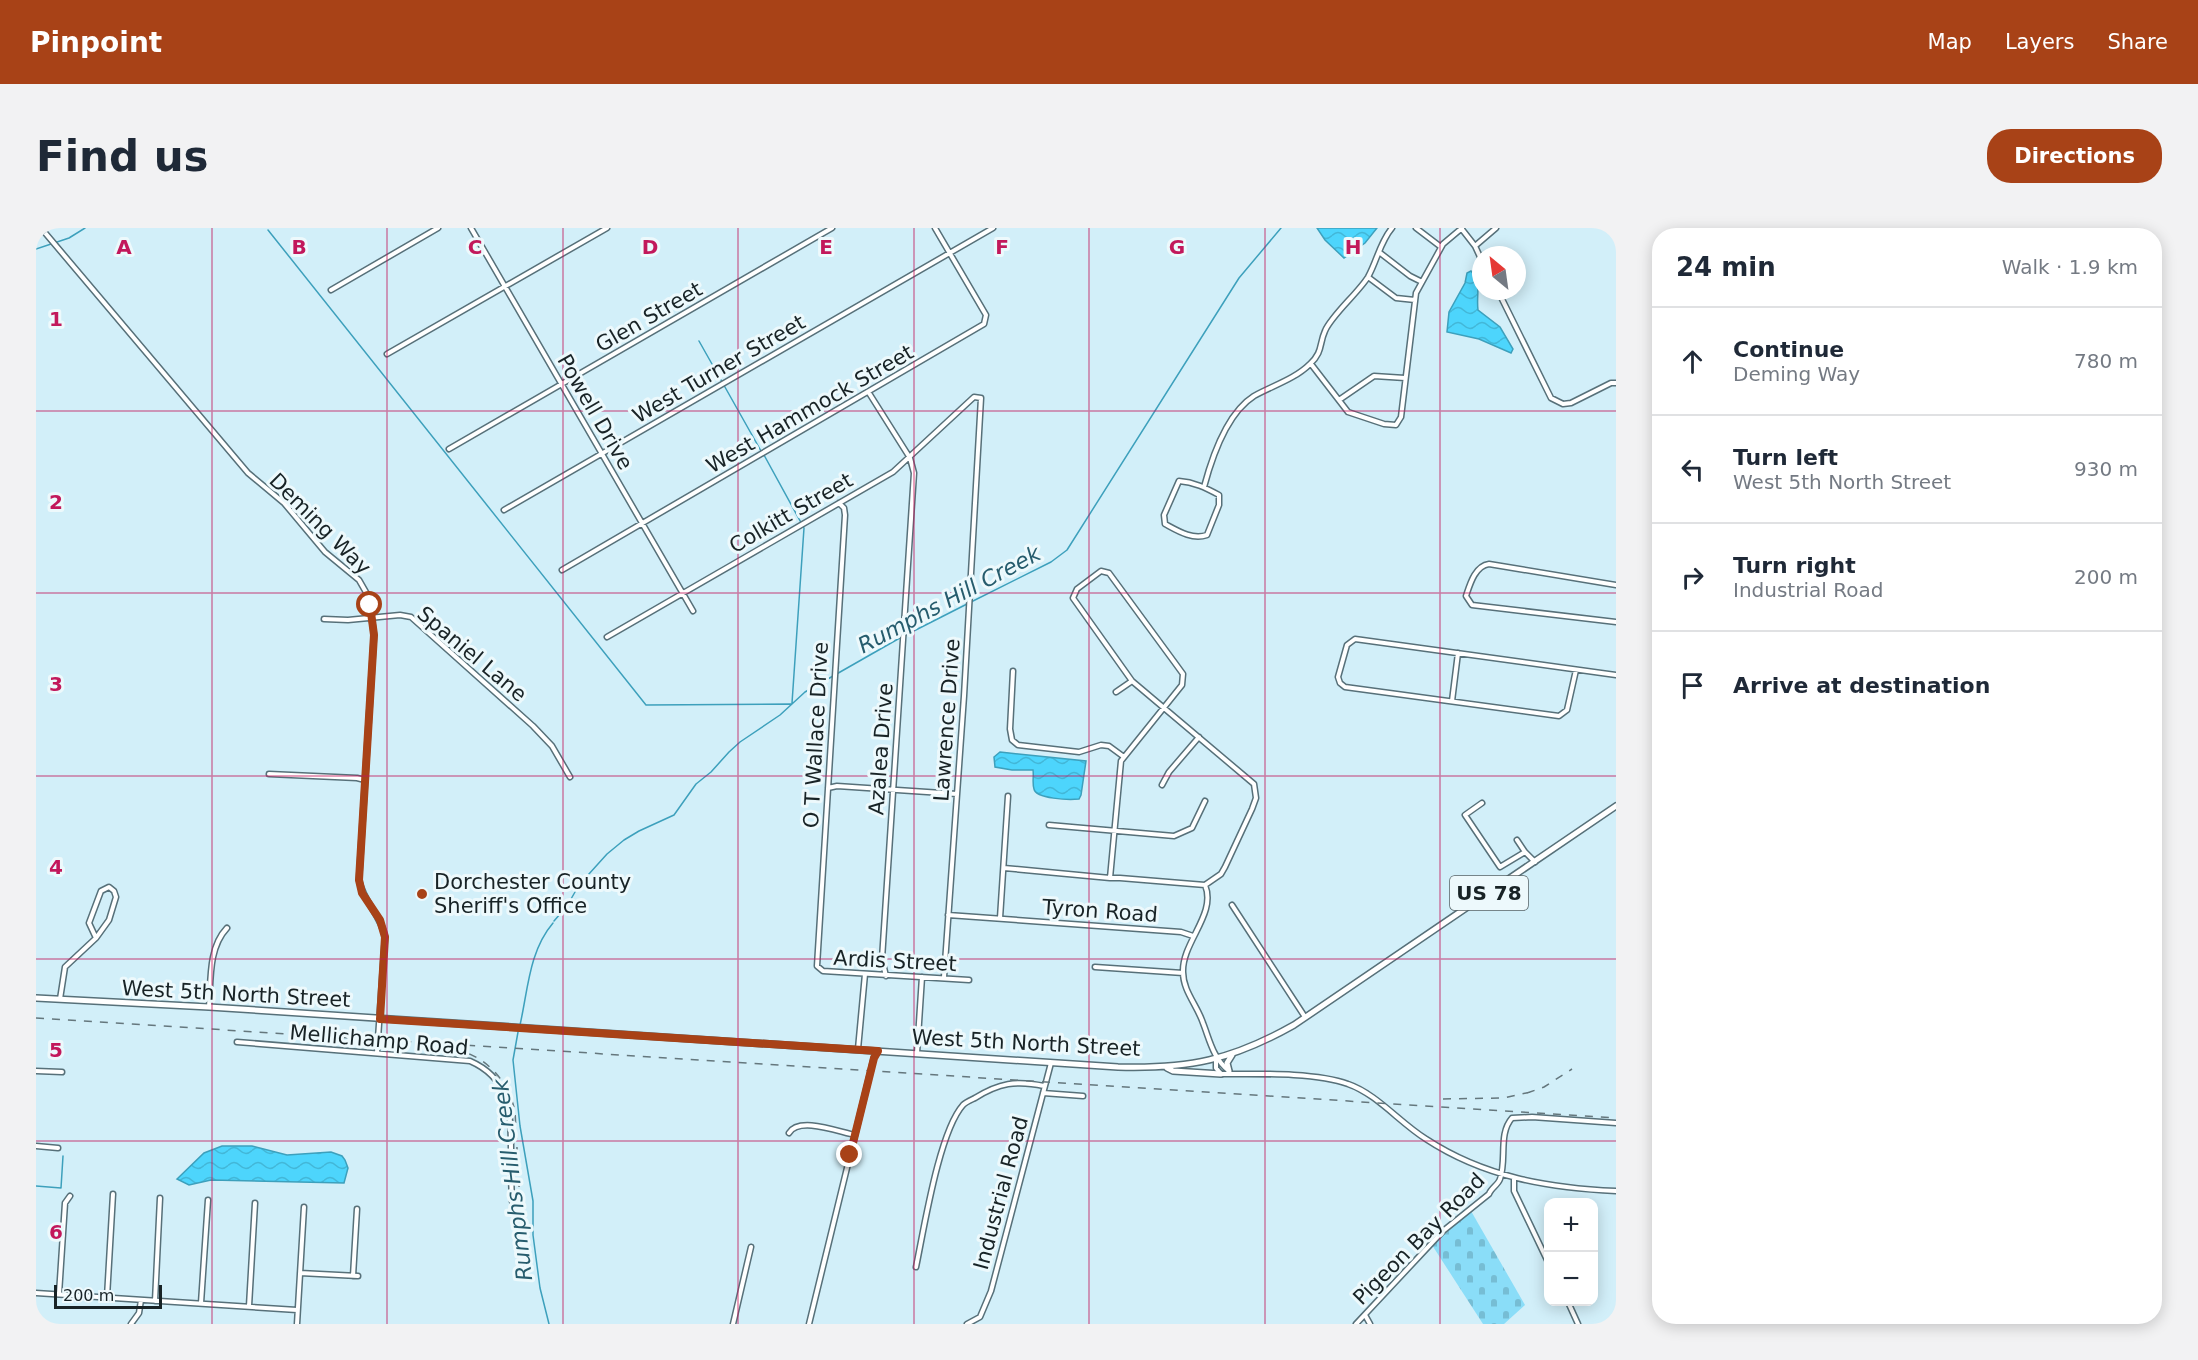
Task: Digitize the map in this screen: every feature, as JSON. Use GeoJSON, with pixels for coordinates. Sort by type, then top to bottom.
{"type":"FeatureCollection","features":[{"type":"Feature","properties":{"kind":"main road","name":"West 5th North Street"},"geometry":{"type":"LineString","coordinates":[[36,998],[209,1007],[1118,1067],[1166,1067],[1216,1059],[1268,1040],[1616,806]]}},
{"type":"Feature","properties":{"kind":"main road"},"geometry":{"type":"LineString","coordinates":[[1229,1071],[1227,1063],[1233,1054]]}},
{"type":"Feature","properties":{"kind":"main road"},"geometry":{"type":"LineString","coordinates":[[1166,1067],[1173,1071],[1221,1074]]}},
{"type":"Feature","properties":{"kind":"street","name":"Deming Way"},"geometry":{"type":"LineString","coordinates":[[41,228],[248,473],[284,503],[324,552],[352,572],[367,594],[373,618],[359,880],[362,893],[380,920],[385,937],[377,1053]]}},
{"type":"Feature","properties":{"kind":"street"},"geometry":{"type":"LineString","coordinates":[[331,290],[438,228]]}},
{"type":"Feature","properties":{"kind":"street","name":"Powell Drive"},"geometry":{"type":"LineString","coordinates":[[471,228],[693,611]]}},
{"type":"Feature","properties":{"kind":"street"},"geometry":{"type":"LineString","coordinates":[[387,354],[607,228]]}},
{"type":"Feature","properties":{"kind":"street","name":"Glen Street"},"geometry":{"type":"LineString","coordinates":[[449,449],[832,228]]}},
{"type":"Feature","properties":{"kind":"street"},"geometry":{"type":"LineString","coordinates":[[935,228],[950,253]]}},
{"type":"Feature","properties":{"kind":"street","name":"West Turner Street"},"geometry":{"type":"LineString","coordinates":[[504,510],[993,228]]}},
{"type":"Feature","properties":{"kind":"street"},"geometry":{"type":"LineString","coordinates":[[1204,487],[1211,461],[1234,415],[1253,397],[1280,384],[1311,364],[1322,348],[1325,331],[1368,277],[1392,228]]}},
{"type":"Feature","properties":{"kind":"street"},"geometry":{"type":"LineString","coordinates":[[1416,228],[1441,247]]}},
{"type":"Feature","properties":{"kind":"street"},"geometry":{"type":"LineString","coordinates":[[1311,364],[1348,412],[1384,424],[1396,425],[1401,417],[1416,293],[1441,247],[1461,228],[1474,246],[1496,228]]}},
{"type":"Feature","properties":{"kind":"street"},"geometry":{"type":"LineString","coordinates":[[1379,252],[1410,276],[1422,282]]}},
{"type":"Feature","properties":{"kind":"street","name":"West Hammock Street"},"geometry":{"type":"LineString","coordinates":[[562,570],[980,328],[984,324],[986,315],[950,253]]}},
{"type":"Feature","properties":{"kind":"street"},"geometry":{"type":"LineString","coordinates":[[1368,277],[1396,298],[1415,300]]}},
{"type":"Feature","properties":{"kind":"street"},"geometry":{"type":"LineString","coordinates":[[1502,300],[1551,398],[1563,404],[1571,403],[1611,383],[1616,383]]}},
{"type":"Feature","properties":{"kind":"street"},"geometry":{"type":"LineString","coordinates":[[1339,400],[1374,376],[1405,378]]}},
{"type":"Feature","properties":{"kind":"street","name":"Azalea Drive"},"geometry":{"type":"LineString","coordinates":[[868,393],[910,458],[914,478],[882,959],[886,976]]}},
{"type":"Feature","properties":{"kind":"street","name":"Colkitt Street"},"geometry":{"type":"LineString","coordinates":[[607,637],[893,472],[977,396]]}},
{"type":"Feature","properties":{"kind":"street","name":"Lawrence Drive"},"geometry":{"type":"LineString","coordinates":[[944,977],[981,419],[982,400],[977,396]]}},
{"type":"Feature","properties":{"kind":"street"},"geometry":{"type":"LineString","coordinates":[[1179,481],[1204,487],[1219,495],[1219,505],[1207,535],[1199,538],[1165,524],[1164,515],[1179,481]]}},
{"type":"Feature","properties":{"kind":"street","name":"O T Wallace Drive"},"geometry":{"type":"LineString","coordinates":[[820,970],[816,957],[845,515],[844,508],[838,503]]}},
{"type":"Feature","properties":{"kind":"street"},"geometry":{"type":"LineString","coordinates":[[1616,585],[1489,564],[1481,566],[1466,596],[1472,605],[1616,622]]}},
{"type":"Feature","properties":{"kind":"street"},"geometry":{"type":"LineString","coordinates":[[1004,868],[1110,878],[1206,885],[1221,874],[1252,809],[1258,790],[1251,780],[1165,708],[1132,681],[1073,598],[1077,589],[1101,571],[1109,573],[1183,674],[1182,685],[1165,708],[1124,757],[1120,765],[1110,878]]}},
{"type":"Feature","properties":{"kind":"street","name":"Spaniel Lane"},"geometry":{"type":"LineString","coordinates":[[324,619],[399,615],[411,617],[533,726],[552,746],[570,777]]}},
{"type":"Feature","properties":{"kind":"street"},"geometry":{"type":"LineString","coordinates":[[1576,670],[1569,706],[1562,715],[1555,716],[1346,687],[1340,683],[1338,677],[1347,645],[1355,639],[1616,675]]}},
{"type":"Feature","properties":{"kind":"street"},"geometry":{"type":"LineString","coordinates":[[1452,701],[1458,653]]}},
{"type":"Feature","properties":{"kind":"street"},"geometry":{"type":"LineString","coordinates":[[1013,671],[1010,729],[1012,740],[1018,745],[1079,752],[1101,745],[1108,746],[1124,757]]}},
{"type":"Feature","properties":{"kind":"street"},"geometry":{"type":"LineString","coordinates":[[1116,692],[1132,681]]}},
{"type":"Feature","properties":{"kind":"street"},"geometry":{"type":"LineString","coordinates":[[1162,785],[1169,772],[1199,737]]}},
{"type":"Feature","properties":{"kind":"street"},"geometry":{"type":"LineString","coordinates":[[270,774],[365,780]]}},
{"type":"Feature","properties":{"kind":"street"},"geometry":{"type":"LineString","coordinates":[[828,788],[837,786],[957,795]]}},
{"type":"Feature","properties":{"kind":"street"},"geometry":{"type":"LineString","coordinates":[[1002,919],[1008,796]]}},
{"type":"Feature","properties":{"kind":"street"},"geometry":{"type":"LineString","coordinates":[[1048,825],[1180,835],[1192,828],[1205,801]]}},
{"type":"Feature","properties":{"kind":"street"},"geometry":{"type":"LineString","coordinates":[[1482,802],[1466,815],[1500,867],[1525,852]]}},
{"type":"Feature","properties":{"kind":"street"},"geometry":{"type":"LineString","coordinates":[[1517,840],[1535,862]]}},
{"type":"Feature","properties":{"kind":"street"},"geometry":{"type":"LineString","coordinates":[[1206,885],[1207,905],[1186,953],[1183,973],[1187,991],[1202,1018],[1216,1059],[1216,1068],[1221,1074],[1320,1078],[1349,1084],[1413,1131],[1475,1166],[1514,1178],[1557,1187],[1616,1191]]}},
{"type":"Feature","properties":{"kind":"street"},"geometry":{"type":"LineString","coordinates":[[60,999],[64,968],[96,938],[109,920],[114,908],[116,893],[109,887],[101,891],[89,923],[96,938]]}},
{"type":"Feature","properties":{"kind":"street"},"geometry":{"type":"LineString","coordinates":[[1232,905],[1305,1017]]}},
{"type":"Feature","properties":{"kind":"street","name":"Tyron Road"},"geometry":{"type":"LineString","coordinates":[[948,915],[1181,932],[1193,936]]}},
{"type":"Feature","properties":{"kind":"street"},"geometry":{"type":"LineString","coordinates":[[209,1007],[216,942],[227,928]]}},
{"type":"Feature","properties":{"kind":"street"},"geometry":{"type":"LineString","coordinates":[[1095,967],[1183,973]]}},
{"type":"Feature","properties":{"kind":"street","name":"Ardis Street"},"geometry":{"type":"LineString","coordinates":[[820,970],[969,980]]}},
{"type":"Feature","properties":{"kind":"street"},"geometry":{"type":"LineString","coordinates":[[858,1049],[865,974]]}},
{"type":"Feature","properties":{"kind":"street"},"geometry":{"type":"LineString","coordinates":[[917,1053],[922,977]]}},
{"type":"Feature","properties":{"kind":"street","name":"Mellichamp Road"},"geometry":{"type":"LineString","coordinates":[[237,1042],[470,1061],[484,1067],[505,1093],[510,1108],[512,1201]]}},
{"type":"Feature","properties":{"kind":"street"},"geometry":{"type":"LineString","coordinates":[[809,1324],[874,1058],[878,1051]]}},
{"type":"Feature","properties":{"kind":"street"},"geometry":{"type":"LineString","coordinates":[[1216,1059],[1229,1071],[1241,1074]]}},
{"type":"Feature","properties":{"kind":"street","name":"Industrial Road"},"geometry":{"type":"LineString","coordinates":[[968,1324],[980,1317],[991,1291],[1051,1062]]}},
{"type":"Feature","properties":{"kind":"street"},"geometry":{"type":"LineString","coordinates":[[36,1071],[62,1072]]}},
{"type":"Feature","properties":{"kind":"street"},"geometry":{"type":"LineString","coordinates":[[916,1267],[940,1159],[949,1131],[963,1105],[1005,1083],[1026,1082],[1044,1086]]}},
{"type":"Feature","properties":{"kind":"street"},"geometry":{"type":"LineString","coordinates":[[1043,1093],[1083,1096]]}},
{"type":"Feature","properties":{"kind":"street"},"geometry":{"type":"LineString","coordinates":[[1501,1174],[1505,1125],[1512,1118],[1532,1117],[1616,1123]]}},
{"type":"Feature","properties":{"kind":"street"},"geometry":{"type":"LineString","coordinates":[[789,1133],[795,1126],[806,1125],[855,1135]]}},
{"type":"Feature","properties":{"kind":"street"},"geometry":{"type":"LineString","coordinates":[[36,1146],[58,1148]]}},
{"type":"Feature","properties":{"kind":"street","name":"Pigeon Bay Road"},"geometry":{"type":"LineString","coordinates":[[1356,1324],[1443,1231],[1489,1194],[1498,1183],[1501,1174]]}},
{"type":"Feature","properties":{"kind":"street"},"geometry":{"type":"LineString","coordinates":[[1514,1178],[1513,1187],[1544,1254]]}},
{"type":"Feature","properties":{"kind":"street"},"geometry":{"type":"LineString","coordinates":[[107,1297],[113,1194]]}},
{"type":"Feature","properties":{"kind":"street"},"geometry":{"type":"LineString","coordinates":[[59,1294],[65,1203],[70,1196]]}},
{"type":"Feature","properties":{"kind":"street"},"geometry":{"type":"LineString","coordinates":[[155,1301],[160,1198]]}},
{"type":"Feature","properties":{"kind":"street"},"geometry":{"type":"LineString","coordinates":[[201,1304],[208,1200]]}},
{"type":"Feature","properties":{"kind":"street"},"geometry":{"type":"LineString","coordinates":[[249,1306],[255,1203]]}},
{"type":"Feature","properties":{"kind":"street"},"geometry":{"type":"LineString","coordinates":[[297,1324],[304,1206]]}},
{"type":"Feature","properties":{"kind":"street"},"geometry":{"type":"LineString","coordinates":[[300,1273],[355,1276],[357,1209]]}},
{"type":"Feature","properties":{"kind":"street"},"geometry":{"type":"LineString","coordinates":[[734,1324],[751,1247]]}},
{"type":"Feature","properties":{"kind":"street"},"geometry":{"type":"LineString","coordinates":[[36,1293],[297,1310]]}},
{"type":"Feature","properties":{"kind":"street"},"geometry":{"type":"LineString","coordinates":[[131,1324],[139,1313],[141,1300]]}},
{"type":"Feature","properties":{"kind":"street"},"geometry":{"type":"LineString","coordinates":[[1570,1306],[1578,1324]]}},
{"type":"Feature","properties":{"kind":"street"},"geometry":{"type":"LineString","coordinates":[[1365,1315],[1370,1324]]}},
{"type":"Feature","properties":{"kind":"green space"},"geometry":{"type":"Polygon","coordinates":[[[1471,1211],[1525,1305],[1504,1324],[1483,1324],[1432,1245],[1471,1211]]]}},
{"type":"Feature","properties":{"kind":"water"},"geometry":{"type":"Polygon","coordinates":[[[1317,228],[1377,228],[1365,243],[1344,258],[1325,240],[1317,228]]]}},
{"type":"Feature","properties":{"kind":"water"},"geometry":{"type":"Polygon","coordinates":[[[1467,273],[1472,273],[1472,300],[1478,300],[1478,310],[1500,327],[1513,349],[1511,353],[1479,339],[1447,332],[1449,312],[1465,283],[1467,273]]]}},
{"type":"Feature","properties":{"kind":"water"},"geometry":{"type":"Polygon","coordinates":[[[1000,752],[1086,761],[1079,799],[1040,795],[1033,787],[1033,770],[995,767],[994,757],[1000,752]]]}},
{"type":"Feature","properties":{"kind":"water"},"geometry":{"type":"Polygon","coordinates":[[[222,1146],[252,1146],[287,1155],[331,1152],[342,1156],[348,1168],[344,1183],[211,1180],[189,1185],[177,1179],[204,1153],[222,1146]]]}},
{"type":"Feature","properties":{"kind":"waterway"},"geometry":{"type":"LineString","coordinates":[[36,249],[69,238],[85,228]]}},
{"type":"Feature","properties":{"kind":"waterway","name":"Rumphs Hill Creek"},"geometry":{"type":"LineString","coordinates":[[971,602],[1051,562],[1067,550],[1239,278],[1281,228]]}},
{"type":"Feature","properties":{"kind":"waterway"},"geometry":{"type":"LineString","coordinates":[[268,230],[646,705],[791,704]]}},
{"type":"Feature","properties":{"kind":"waterway"},"geometry":{"type":"LineString","coordinates":[[699,341],[761,451]]}},
{"type":"Feature","properties":{"kind":"waterway"},"geometry":{"type":"LineString","coordinates":[[764,455],[804,528],[792,703]]}},
{"type":"Feature","properties":{"kind":"waterway","name":"Rumphs Hill Creek"},"geometry":{"type":"LineString","coordinates":[[554,921],[567,906],[579,885],[607,854],[639,831],[674,815],[696,784],[711,772],[729,752],[780,715],[805,692],[898,639],[967,604]]}},
{"type":"Feature","properties":{"kind":"waterway","name":"Rumphs Hill Creek"},"geometry":{"type":"LineString","coordinates":[[520,1025],[534,958],[553,923]]}},
{"type":"Feature","properties":{"kind":"waterway","name":"Rumphs Hill Creek"},"geometry":{"type":"LineString","coordinates":[[518,1032],[513,1060],[520,1126],[533,1201],[533,1235],[540,1288],[549,1324]]}},
{"type":"Feature","properties":{"kind":"waterway"},"geometry":{"type":"LineString","coordinates":[[36,1186],[61,1188],[63,1156]]}},
{"type":"Feature","properties":{"kind":"railway"},"geometry":{"type":"LineString","coordinates":[[36,1018],[1616,1118]]}},
{"type":"Feature","properties":{"kind":"railway"},"geometry":{"type":"LineString","coordinates":[[454,1049],[476,1057],[494,1071],[507,1089],[515,1111],[524,1279]]}},
{"type":"Feature","properties":{"kind":"railway"},"geometry":{"type":"LineString","coordinates":[[1527,1093],[1544,1087],[1572,1069]]}},
{"type":"Feature","properties":{"kind":"railway"},"geometry":{"type":"LineString","coordinates":[[1443,1099],[1504,1098],[1535,1091]]}},
{"type":"Feature","properties":{"kind":"place","name":"Dorchester County Sheriff's Office"},"geometry":{"type":"Point","coordinates":[422,894]}},
{"type":"Feature","properties":{"kind":"route"},"geometry":{"type":"LineString","coordinates":[[370,605],[374,635],[359,880],[366,902],[380,920],[385,937],[380,1019],[878,1051],[874,1058],[850,1155]]}}]}
